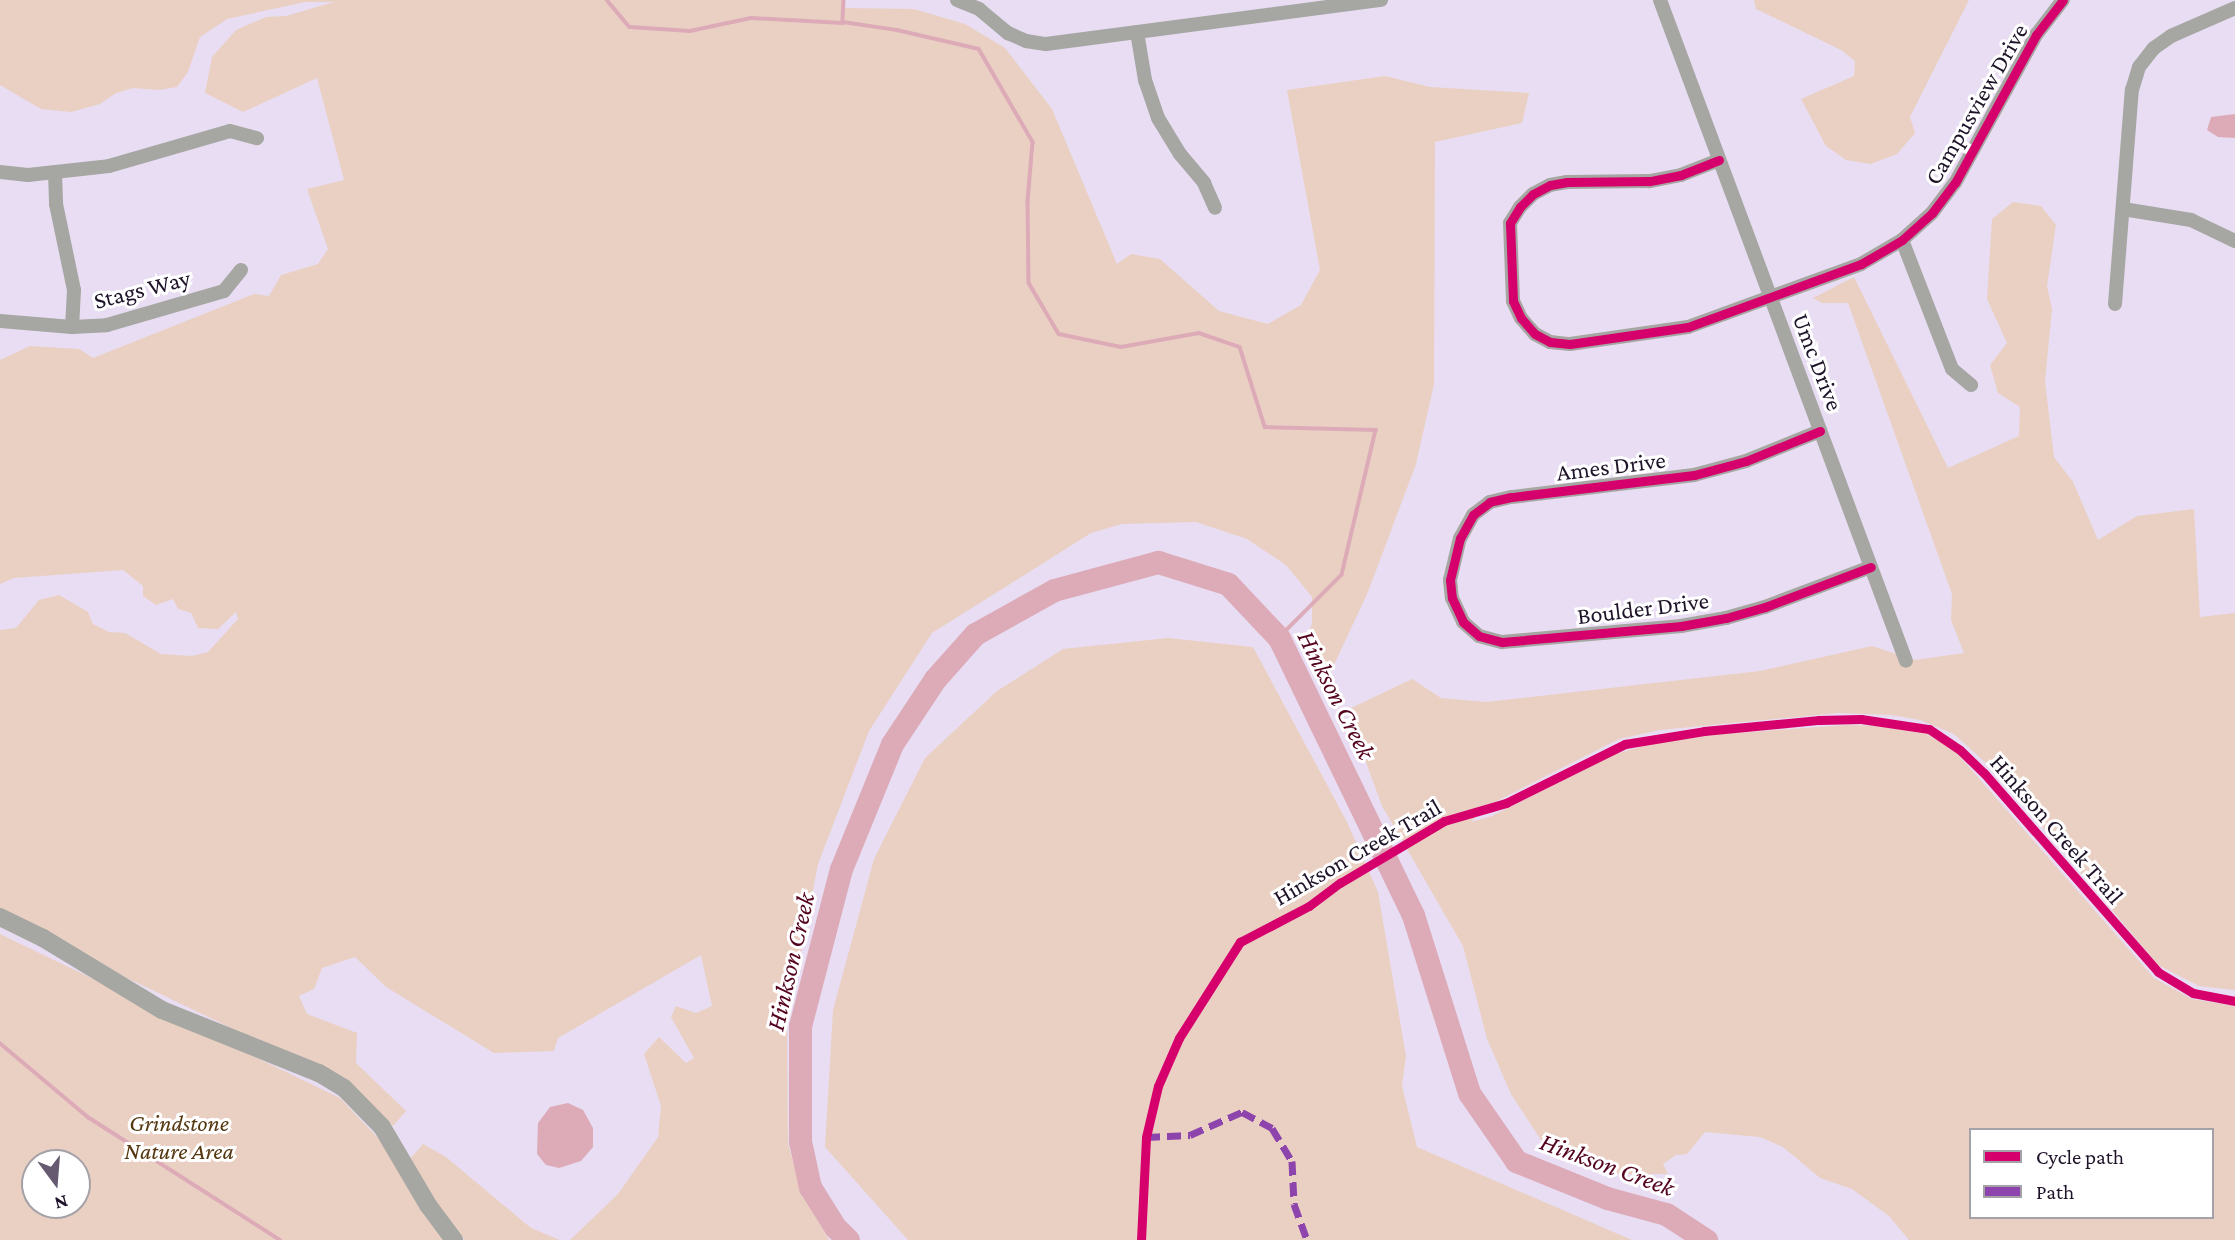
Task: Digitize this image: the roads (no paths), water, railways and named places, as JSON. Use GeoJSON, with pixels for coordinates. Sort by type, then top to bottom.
{"type":"FeatureCollection","features":[{"type":"Feature","properties":{"kind":"street"},"geometry":{"type":"LineString","coordinates":[[960,0],[979,9],[1007,33],[1026,41],[1046,44],[1381,0]]}},
{"type":"Feature","properties":{"kind":"street","name":"Umc Drive"},"geometry":{"type":"LineString","coordinates":[[1660,0],[1906,661]]}},
{"type":"Feature","properties":{"kind":"street","name":"Campusview Drive"},"geometry":{"type":"LineString","coordinates":[[1719,160],[1681,175],[1660,179],[1567,182],[1550,185],[1533,194],[1520,207],[1510,223],[1513,301],[1521,318],[1535,334],[1550,342],[1570,344],[1688,327],[1861,264],[1902,240],[1932,213],[1955,183],[2036,35],[2063,0]]}},
{"type":"Feature","properties":{"kind":"street"},"geometry":{"type":"LineString","coordinates":[[2115,304],[2132,90],[2139,67],[2154,48],[2171,36],[2235,8]]}},
{"type":"Feature","properties":{"kind":"street"},"geometry":{"type":"LineString","coordinates":[[1137,32],[1145,80],[1158,118],[1180,154],[1204,183],[1215,208]]}},
{"type":"Feature","properties":{"kind":"street"},"geometry":{"type":"LineString","coordinates":[[0,172],[28,175],[109,166],[230,131],[257,138]]}},
{"type":"Feature","properties":{"kind":"street"},"geometry":{"type":"LineString","coordinates":[[55,173],[56,204],[74,290],[72,327]]}},
{"type":"Feature","properties":{"kind":"street"},"geometry":{"type":"LineString","coordinates":[[2123,209],[2192,220],[2235,241]]}},
{"type":"Feature","properties":{"kind":"street"},"geometry":{"type":"LineString","coordinates":[[1902,240],[1952,369],[1970,385]]}},
{"type":"Feature","properties":{"kind":"street","name":"Stags Way"},"geometry":{"type":"LineString","coordinates":[[0,321],[72,327],[107,325],[224,291],[242,270]]}},
{"type":"Feature","properties":{"kind":"street","name":"Ames Drive"},"geometry":{"type":"LineString","coordinates":[[1450,580],[1460,538],[1474,515],[1490,502],[1511,497],[1694,475],[1746,461],[1820,431]]}},
{"type":"Feature","properties":{"kind":"street","name":"Boulder Drive"},"geometry":{"type":"LineString","coordinates":[[1450,580],[1452,598],[1463,622],[1479,636],[1502,642],[1681,626],[1726,618],[1765,607],[1871,567]]}},
{"type":"Feature","properties":{"kind":"street"},"geometry":{"type":"LineString","coordinates":[[0,917],[43,938],[162,1010],[319,1073],[344,1088],[382,1127],[428,1205],[454,1240]]}},
{"type":"Feature","properties":{"kind":"waterway"},"geometry":{"type":"LineString","coordinates":[[607,0],[630,27],[690,31],[751,18],[843,23]]}},
{"type":"Feature","properties":{"kind":"waterway"},"geometry":{"type":"LineString","coordinates":[[844,0],[843,22],[897,30],[979,49],[1033,142],[1028,202],[1029,283],[1059,334],[1121,347],[1199,333],[1240,347],[1265,427],[1376,430],[1342,575],[1279,638]]}},
{"type":"Feature","properties":{"kind":"waterway","name":"Hinkson Creek"},"geometry":{"type":"LineString","coordinates":[[848,1240],[835,1227],[810,1187],[800,1141],[800,1026],[841,869],[892,744],[935,679],[975,634],[1054,590],[1158,562],[1228,584],[1279,638],[1413,915],[1469,1093],[1516,1161],[1607,1198],[1666,1214],[1706,1240]]}},
{"type":"Feature","properties":{"kind":"waterway"},"geometry":{"type":"LineString","coordinates":[[0,1043],[88,1117],[280,1240]]}},
{"type":"Feature","properties":{"kind":"park label","name":"Grindstone Nature Area"},"geometry":{"type":"Point","coordinates":[179,1137]}}]}
